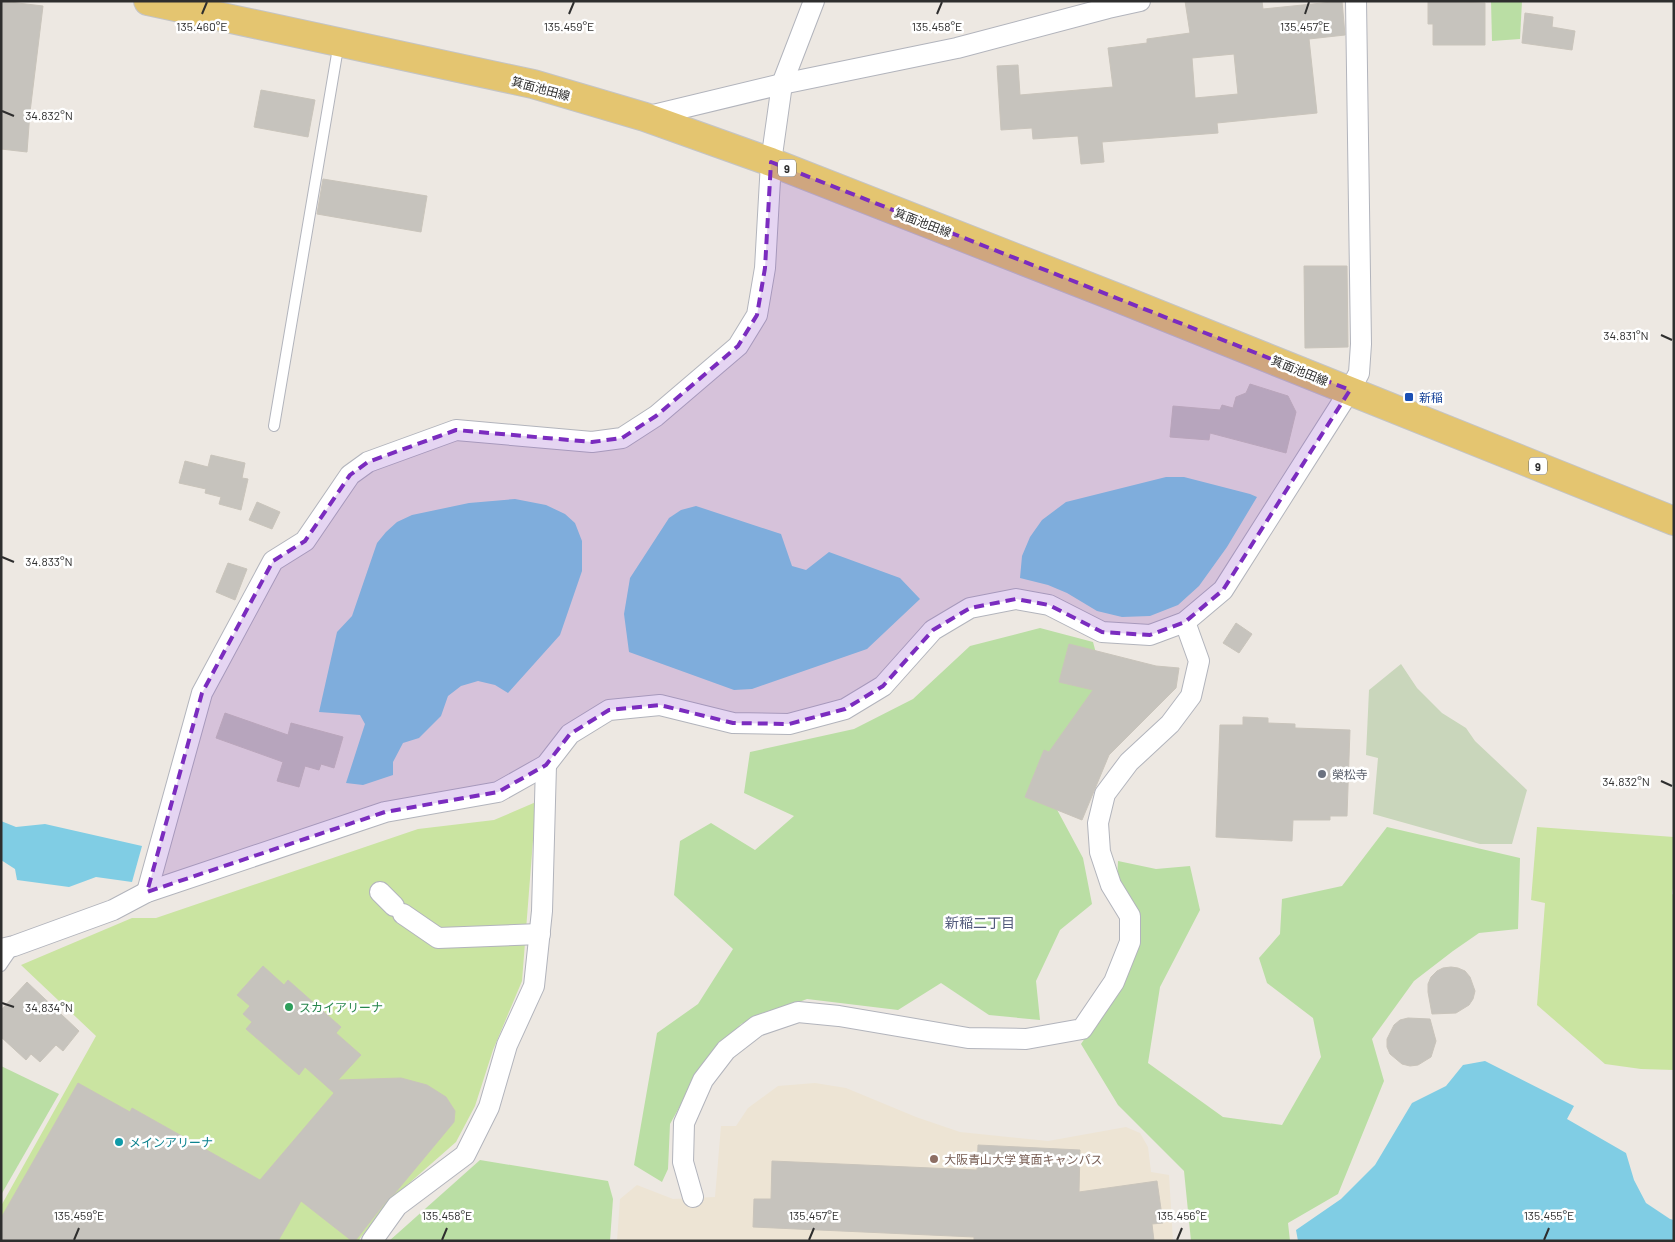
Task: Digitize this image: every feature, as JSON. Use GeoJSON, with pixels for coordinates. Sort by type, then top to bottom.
{"type":"FeatureCollection","features":[{"type":"Feature","properties":{"kind":"main road","name":"箕面池田線"},"geometry":{"type":"LineString","coordinates":[[148,1],[533,84],[644,117],[771,162],[1350,390],[1674,521]]}},
{"type":"Feature","properties":{"kind":"street"},"geometry":{"type":"LineString","coordinates":[[147,892],[202,692],[273,561],[305,541],[350,475],[368,462],[456,430],[592,442],[622,438],[656,416],[738,346],[757,315],[765,268],[771,162],[782,84],[814,1]]}},
{"type":"Feature","properties":{"kind":"street"},"geometry":{"type":"LineString","coordinates":[[644,117],[782,84],[957,48],[1140,1]]}},
{"type":"Feature","properties":{"kind":"street"},"geometry":{"type":"LineString","coordinates":[[8,948],[113,910],[147,892],[385,812],[498,792],[546,765],[570,734],[609,710],[660,706],[733,722],[789,724],[845,709],[883,686],[933,630],[970,608],[1016,599],[1049,605],[1102,632],[1150,635],[1185,622],[1223,590],[1359,373],[1361,344],[1356,1]]}},
{"type":"Feature","properties":{"kind":"street"},"geometry":{"type":"LineString","coordinates":[[693,1197],[683,1162],[684,1123],[703,1080],[726,1050],[757,1026],[798,1012],[838,1016],[968,1038],[1026,1039],[1082,1029],[1114,982],[1130,942],[1130,916],[1111,885],[1100,852],[1098,823],[1105,794],[1129,762],[1170,724],[1191,696],[1199,661],[1185,622]]}},
{"type":"Feature","properties":{"kind":"street"},"geometry":{"type":"LineString","coordinates":[[372,1241],[397,1206],[465,1155],[489,1107],[507,1045],[534,986],[542,911],[546,765]]}},
{"type":"Feature","properties":{"kind":"street"},"geometry":{"type":"LineString","coordinates":[[392,904],[438,938],[540,934]]}},
{"type":"Feature","properties":{"kind":"lane"},"geometry":{"type":"LineString","coordinates":[[274,426],[339,42]]}},
{"type":"Feature","properties":{"kind":"lane"},"geometry":{"type":"LineString","coordinates":[[1,966],[8,948]]}},
{"type":"Feature","properties":{"kind":"highlighted area"},"geometry":{"type":"Polygon","coordinates":[[[771,162],[1350,390],[1223,590],[1185,622],[1150,635],[1102,632],[1049,605],[1016,599],[970,608],[933,630],[883,686],[845,709],[789,724],[733,723],[660,705],[609,710],[570,734],[546,765],[498,792],[385,812],[147,892],[202,693],[273,561],[305,541],[350,475],[368,462],[456,430],[592,442],[622,438],[656,416],[738,346],[757,315],[765,268],[771,162]]]}},
{"type":"Feature","properties":{"kind":"shaded area","name":"大阪青山大学 箕面キャンパス"},"geometry":{"type":"Polygon","coordinates":[[[815,1083],[846,1088],[916,1117],[960,1132],[1048,1141],[1126,1127],[1140,1133],[1148,1147],[1151,1172],[1169,1175],[1173,1241],[617,1241],[620,1199],[637,1185],[673,1199],[715,1197],[721,1126],[736,1126],[748,1108],[778,1086],[815,1083]]]}},
{"type":"Feature","properties":{"kind":"green space"},"geometry":{"type":"Polygon","coordinates":[[[1491,1],[1522,1],[1520,39],[1492,41],[1491,1]]]}},
{"type":"Feature","properties":{"kind":"green space"},"geometry":{"type":"Polygon","coordinates":[[[1040,628],[1093,642],[1103,679],[1047,791],[1083,858],[1092,904],[1060,930],[1036,981],[1040,1020],[989,1015],[941,983],[898,1010],[807,999],[741,1024],[690,1088],[670,1124],[668,1169],[662,1182],[634,1165],[657,1033],[698,1004],[733,949],[674,895],[680,841],[711,823],[755,850],[794,816],[744,793],[750,752],[854,729],[913,699],[970,646],[1040,628]]]}},
{"type":"Feature","properties":{"kind":"green space"},"geometry":{"type":"Polygon","coordinates":[[[1401,664],[1417,688],[1442,713],[1466,728],[1475,741],[1527,790],[1512,844],[1480,844],[1373,814],[1378,758],[1366,755],[1369,690],[1401,664]]]}},
{"type":"Feature","properties":{"kind":"green space","name":"スカイアリーナ"},"geometry":{"type":"Polygon","coordinates":[[[536,802],[522,981],[493,1050],[475,1106],[456,1142],[390,1200],[358,1241],[1,1241],[1,1206],[96,1036],[21,965],[132,918],[156,918],[418,829],[494,820],[536,802]]]}},
{"type":"Feature","properties":{"kind":"green space"},"geometry":{"type":"Polygon","coordinates":[[[1387,827],[1520,858],[1518,929],[1479,933],[1414,981],[1372,1039],[1384,1081],[1338,1194],[1288,1223],[1290,1241],[1191,1241],[1184,1171],[1118,1105],[1081,1044],[1121,985],[1136,944],[1117,882],[1118,861],[1156,869],[1190,866],[1200,910],[1160,987],[1148,1063],[1223,1117],[1282,1125],[1321,1057],[1313,1018],[1267,983],[1259,958],[1280,934],[1282,899],[1342,886],[1387,827]]]}},
{"type":"Feature","properties":{"kind":"green space"},"geometry":{"type":"Polygon","coordinates":[[[1537,827],[1674,837],[1674,882],[1672,894],[1674,895],[1674,1070],[1641,1069],[1605,1064],[1537,1005],[1545,903],[1531,900],[1537,827]]]}},
{"type":"Feature","properties":{"kind":"green space"},"geometry":{"type":"Polygon","coordinates":[[[1,1066],[59,1094],[1,1195],[1,1066]]]}},
{"type":"Feature","properties":{"kind":"green space"},"geometry":{"type":"Polygon","coordinates":[[[480,1160],[608,1181],[613,1199],[610,1241],[389,1241],[480,1160]]]}},
{"type":"Feature","properties":{"kind":"water"},"geometry":{"type":"Polygon","coordinates":[[[1166,477],[1184,477],[1257,497],[1227,547],[1199,586],[1178,605],[1150,616],[1122,617],[1097,611],[1067,593],[1048,585],[1020,578],[1022,556],[1030,537],[1042,520],[1066,502],[1166,477]]]}},
{"type":"Feature","properties":{"kind":"water"},"geometry":{"type":"Polygon","coordinates":[[[515,499],[546,505],[565,514],[575,523],[582,541],[582,571],[560,635],[508,693],[495,685],[478,681],[461,686],[448,696],[441,716],[419,738],[403,743],[393,762],[393,775],[363,785],[346,783],[365,724],[360,715],[319,712],[337,632],[352,616],[377,543],[397,522],[412,515],[469,503],[515,499]]]}},
{"type":"Feature","properties":{"kind":"water"},"geometry":{"type":"Polygon","coordinates":[[[696,506],[781,534],[792,566],[806,570],[829,552],[900,578],[920,599],[867,649],[752,689],[734,690],[629,652],[624,614],[630,578],[669,518],[681,510],[696,506]]]}},
{"type":"Feature","properties":{"kind":"water"},"geometry":{"type":"Polygon","coordinates":[[[1,821],[16,827],[45,824],[142,846],[132,882],[96,877],[69,887],[17,880],[15,869],[1,860],[1,821]]]}},
{"type":"Feature","properties":{"kind":"water"},"geometry":{"type":"Polygon","coordinates":[[[1485,1061],[1574,1106],[1567,1119],[1626,1153],[1634,1180],[1646,1203],[1674,1220],[1674,1241],[1298,1241],[1296,1230],[1341,1199],[1375,1165],[1412,1103],[1446,1086],[1463,1065],[1485,1061]]]}},
{"type":"Feature","properties":{"kind":"building"},"geometry":{"type":"Polygon","coordinates":[[[1,1],[43,6],[27,152],[1,149],[1,1]]]}},
{"type":"Feature","properties":{"kind":"building"},"geometry":{"type":"Polygon","coordinates":[[[1185,1],[1262,1],[1263,9],[1342,1],[1345,35],[1309,39],[1317,113],[1217,123],[1218,133],[1102,142],[1104,162],[1081,164],[1078,136],[1033,139],[1032,128],[1001,130],[997,66],[1018,65],[1020,95],[1113,87],[1108,48],[1147,43],[1147,39],[1190,33],[1185,1]],[[1234,54],[1192,58],[1195,98],[1238,94],[1234,54]]]}},
{"type":"Feature","properties":{"kind":"building"},"geometry":{"type":"Polygon","coordinates":[[[1428,1],[1485,3],[1485,45],[1433,45],[1433,24],[1428,24],[1428,1]]]}},
{"type":"Feature","properties":{"kind":"building"},"geometry":{"type":"Polygon","coordinates":[[[1525,13],[1553,17],[1552,27],[1575,31],[1572,50],[1522,43],[1525,13]]]}},
{"type":"Feature","properties":{"kind":"building"},"geometry":{"type":"Polygon","coordinates":[[[261,90],[315,100],[308,137],[254,127],[261,90]]]}},
{"type":"Feature","properties":{"kind":"building"},"geometry":{"type":"Polygon","coordinates":[[[323,179],[427,196],[421,232],[317,214],[323,179]]]}},
{"type":"Feature","properties":{"kind":"building"},"geometry":{"type":"Polygon","coordinates":[[[1304,266],[1347,266],[1348,347],[1305,348],[1304,266]]]}},
{"type":"Feature","properties":{"kind":"building"},"geometry":{"type":"Polygon","coordinates":[[[1250,384],[1288,396],[1296,412],[1286,453],[1210,433],[1209,440],[1170,437],[1173,406],[1220,410],[1222,405],[1233,408],[1236,397],[1246,393],[1250,384]]]}},
{"type":"Feature","properties":{"kind":"building"},"geometry":{"type":"Polygon","coordinates":[[[211,455],[245,463],[242,478],[248,479],[241,510],[219,504],[221,497],[205,493],[206,489],[179,483],[185,461],[208,467],[211,455]]]}},
{"type":"Feature","properties":{"kind":"building"},"geometry":{"type":"Polygon","coordinates":[[[257,502],[280,512],[272,529],[249,520],[257,502]]]}},
{"type":"Feature","properties":{"kind":"building"},"geometry":{"type":"Polygon","coordinates":[[[228,563],[247,569],[235,600],[216,592],[228,563]]]}},
{"type":"Feature","properties":{"kind":"building"},"geometry":{"type":"Polygon","coordinates":[[[1236,623],[1252,634],[1239,653],[1223,643],[1236,623]]]}},
{"type":"Feature","properties":{"kind":"building"},"geometry":{"type":"Polygon","coordinates":[[[1069,644],[1156,666],[1179,668],[1176,688],[1109,755],[1082,820],[1025,797],[1044,750],[1049,752],[1093,690],[1059,682],[1069,644]]]}},
{"type":"Feature","properties":{"kind":"building"},"geometry":{"type":"Polygon","coordinates":[[[225,713],[288,735],[291,723],[343,737],[334,768],[321,764],[319,770],[305,766],[299,787],[277,781],[283,762],[216,738],[225,713]]]}},
{"type":"Feature","properties":{"kind":"building"},"geometry":{"type":"Polygon","coordinates":[[[1243,717],[1268,718],[1268,723],[1295,724],[1295,728],[1350,730],[1347,816],[1330,816],[1330,820],[1293,820],[1292,841],[1216,837],[1220,725],[1243,725],[1243,717]]]}},
{"type":"Feature","properties":{"kind":"building"},"geometry":{"type":"Polygon","coordinates":[[[263,966],[284,985],[288,980],[341,1027],[336,1033],[361,1055],[338,1080],[401,1078],[427,1085],[446,1097],[455,1111],[454,1122],[355,1241],[352,1241],[301,1201],[278,1241],[1,1241],[1,1218],[78,1083],[130,1112],[132,1108],[260,1180],[334,1093],[305,1067],[299,1075],[246,1029],[252,1022],[243,1014],[250,1006],[237,995],[263,966]]]}},
{"type":"Feature","properties":{"kind":"building"},"geometry":{"type":"Polygon","coordinates":[[[1451,967],[1465,971],[1470,977],[1475,991],[1473,999],[1469,1005],[1456,1013],[1432,1014],[1428,984],[1431,977],[1437,971],[1451,967]]]}},
{"type":"Feature","properties":{"kind":"building"},"geometry":{"type":"Polygon","coordinates":[[[27,982],[79,1031],[63,1051],[56,1045],[40,1062],[31,1054],[26,1060],[1,1037],[1,1010],[27,982]]]}},
{"type":"Feature","properties":{"kind":"building"},"geometry":{"type":"Polygon","coordinates":[[[1408,1018],[1430,1019],[1436,1041],[1431,1057],[1418,1065],[1402,1064],[1390,1054],[1387,1047],[1387,1039],[1394,1025],[1400,1020],[1408,1018]]]}},
{"type":"Feature","properties":{"kind":"building"},"geometry":{"type":"Polygon","coordinates":[[[978,1145],[1080,1150],[1079,1192],[1157,1181],[1163,1223],[1152,1224],[1154,1241],[974,1241],[974,1237],[753,1227],[754,1199],[771,1199],[772,1161],[977,1170],[978,1145]]]}},
{"type":"Feature","properties":{"kind":"place","name":"新稲"},"geometry":{"type":"Point","coordinates":[1409,397]}},
{"type":"Feature","properties":{"kind":"place","name":"榮松寺"},"geometry":{"type":"Point","coordinates":[1322,774]}},
{"type":"Feature","properties":{"kind":"place","name":"スカイアリーナ"},"geometry":{"type":"Point","coordinates":[289,1007]}},
{"type":"Feature","properties":{"kind":"place","name":"メインアリーナ"},"geometry":{"type":"Point","coordinates":[119,1142]}},
{"type":"Feature","properties":{"kind":"place","name":"大阪青山大学 箕面キャンパス"},"geometry":{"type":"Point","coordinates":[934,1159]}},
{"type":"Feature","properties":{"kind":"district","name":"新稲二丁目"},"geometry":{"type":"Point","coordinates":[980,922]}}]}
